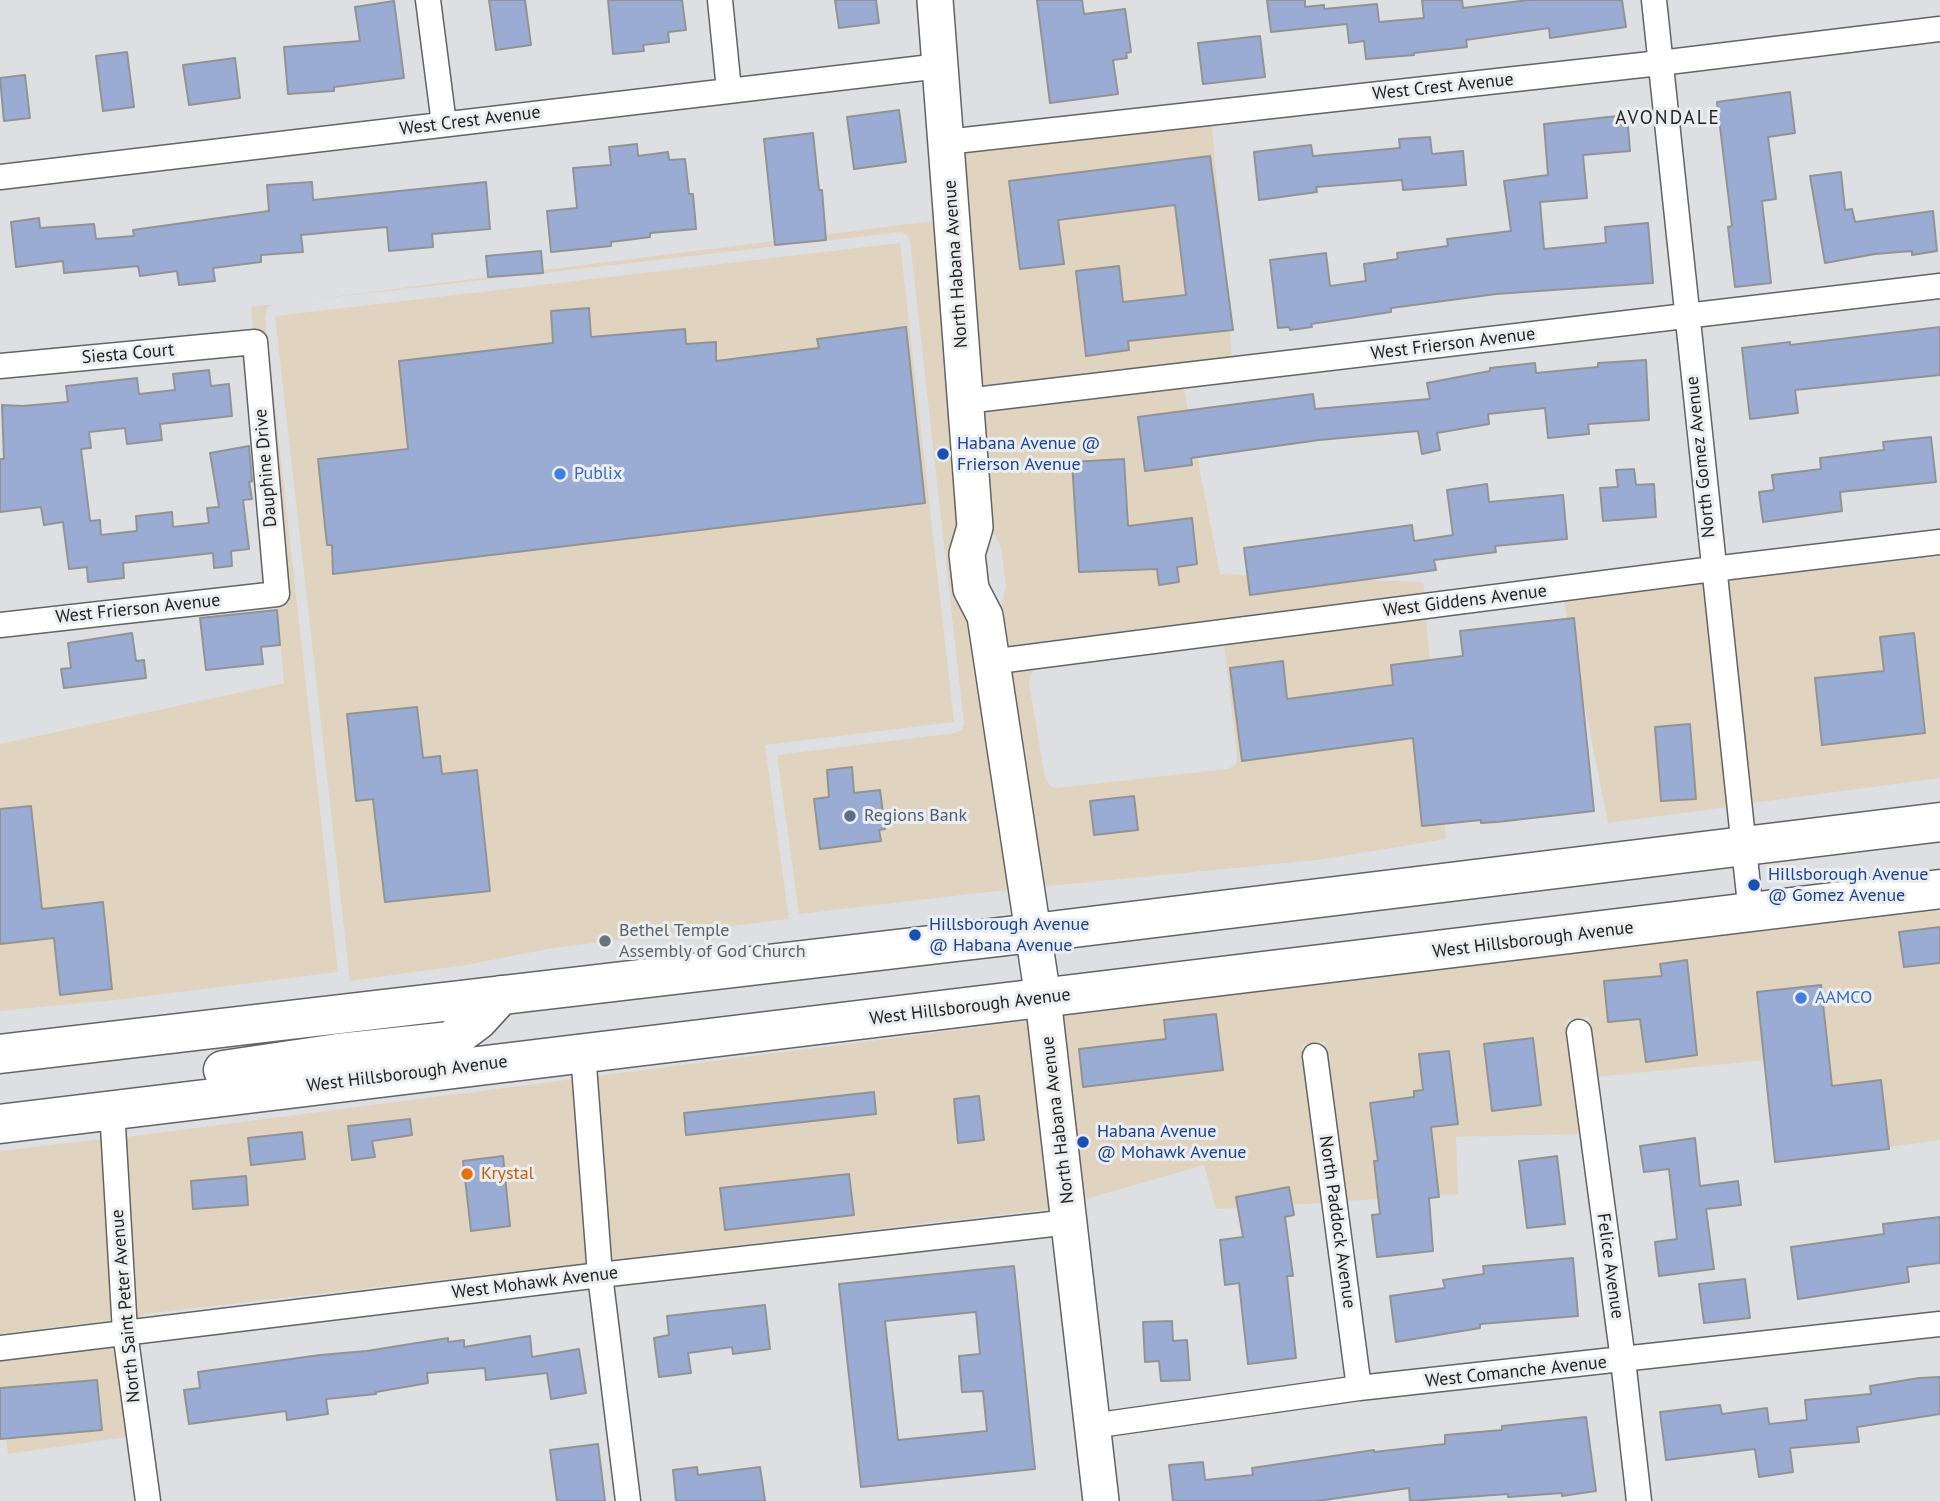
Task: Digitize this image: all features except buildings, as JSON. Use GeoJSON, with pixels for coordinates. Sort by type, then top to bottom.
{"type":"FeatureCollection","features":[{"type":"Feature","properties":{"kind":"main road"},"geometry":{"type":"LineString","coordinates":[[0,1055],[1940,822]]}},
{"type":"Feature","properties":{"kind":"main road","name":"West Hillsborough Avenue"},"geometry":{"type":"LineString","coordinates":[[0,1124],[1940,889]]}},
{"type":"Feature","properties":{"kind":"main road"},"geometry":{"type":"LineString","coordinates":[[112,1109],[214,1072],[450,1041],[478,1020],[501,995]]}},
{"type":"Feature","properties":{"kind":"street"},"geometry":{"type":"LineString","coordinates":[[428,0],[444,124]]}},
{"type":"Feature","properties":{"kind":"street"},"geometry":{"type":"LineString","coordinates":[[720,0],[729,90]]}},
{"type":"Feature","properties":{"kind":"street","name":"North Habana Avenue"},"geometry":{"type":"LineString","coordinates":[[935,0],[975,527],[991,554],[995,588],[985,616],[990,662],[1043,998],[1101,1501]]}},
{"type":"Feature","properties":{"kind":"street","name":"North Gomez Avenue"},"geometry":{"type":"LineString","coordinates":[[1654,0],[1751,914]]}},
{"type":"Feature","properties":{"kind":"street","name":"West Crest Avenue"},"geometry":{"type":"LineString","coordinates":[[946,142],[1660,63],[1940,29]]}},
{"type":"Feature","properties":{"kind":"street","name":"West Crest Avenue"},"geometry":{"type":"LineString","coordinates":[[0,177],[940,66]]}},
{"type":"Feature","properties":{"kind":"street","name":"West Frierson Avenue"},"geometry":{"type":"LineString","coordinates":[[966,401],[1940,286]]}},
{"type":"Feature","properties":{"kind":"street","name":"Siesta Court"},"geometry":{"type":"LineString","coordinates":[[0,366],[255,342]]}},
{"type":"Feature","properties":{"kind":"street","name":"Dauphine Drive"},"geometry":{"type":"LineString","coordinates":[[255,342],[277,594]]}},
{"type":"Feature","properties":{"kind":"street","name":"West Giddens Avenue"},"geometry":{"type":"LineString","coordinates":[[990,662],[1940,542]]}},
{"type":"Feature","properties":{"kind":"street","name":"West Frierson Avenue"},"geometry":{"type":"LineString","coordinates":[[0,625],[277,594]]}},
{"type":"Feature","properties":{"kind":"street","name":"Felice Avenue"},"geometry":{"type":"LineString","coordinates":[[1579,1032],[1639,1501]]}},
{"type":"Feature","properties":{"kind":"street"},"geometry":{"type":"LineString","coordinates":[[583,1054],[600,1275],[628,1501]]}},
{"type":"Feature","properties":{"kind":"street","name":"North Paddock Avenue"},"geometry":{"type":"LineString","coordinates":[[1315,1056],[1360,1388]]}},
{"type":"Feature","properties":{"kind":"street","name":"North Saint Peter Avenue"},"geometry":{"type":"LineString","coordinates":[[112,1109],[125,1332],[148,1501]]}},
{"type":"Feature","properties":{"kind":"street","name":"West Mohawk Avenue"},"geometry":{"type":"LineString","coordinates":[[0,1348],[600,1275],[1070,1222]]}},
{"type":"Feature","properties":{"kind":"street","name":"West Comanche Avenue"},"geometry":{"type":"LineString","coordinates":[[1092,1426],[1360,1388],[1940,1324]]}},
{"type":"Feature","properties":{"kind":"shaded area"},"geometry":{"type":"Polygon","coordinates":[[[1212,126],[1232,357],[977,386],[959,154],[1212,126]]]}},
{"type":"Feature","properties":{"kind":"shaded area"},"geometry":{"type":"Polygon","coordinates":[[[940,220],[972,617],[1014,889],[799,914],[777,755],[955,733],[961,730],[964,724],[910,241],[907,235],[901,232],[282,303],[940,220]]]}},
{"type":"Feature","properties":{"kind":"shaded area"},"geometry":{"type":"Polygon","coordinates":[[[900,243],[954,722],[765,745],[789,919],[553,948],[466,965],[350,981],[275,316],[900,243]]]}},
{"type":"Feature","properties":{"kind":"shaded area"},"geometry":{"type":"Polygon","coordinates":[[[274,304],[268,307],[265,317],[338,972],[124,999],[0,1011],[0,744],[284,683],[251,307],[274,304]]]}},
{"type":"Feature","properties":{"kind":"shaded area"},"geometry":{"type":"Polygon","coordinates":[[[1184,389],[1220,574],[1423,582],[1424,593],[1000,647],[998,616],[1006,587],[1001,547],[989,526],[979,413],[1184,389]]]}},
{"type":"Feature","properties":{"kind":"shaded area"},"geometry":{"type":"Polygon","coordinates":[[[1940,556],[1940,778],[1752,803],[1726,581],[1940,556]]]}},
{"type":"Feature","properties":{"kind":"shaded area"},"geometry":{"type":"Polygon","coordinates":[[[1703,584],[1729,807],[1608,823],[1564,602],[1703,584]]]}},
{"type":"Feature","properties":{"kind":"shaded area"},"geometry":{"type":"Polygon","coordinates":[[[1426,619],[1446,839],[1317,860],[1038,887],[1004,674],[1035,670],[1029,683],[1045,778],[1050,786],[1056,788],[1228,769],[1236,764],[1237,756],[1224,645],[1426,619]]]}},
{"type":"Feature","properties":{"kind":"shaded area"},"geometry":{"type":"Polygon","coordinates":[[[1940,905],[1940,1140],[1780,1162],[1766,1060],[1597,1077],[1589,1017],[1566,1020],[1581,1134],[1456,1137],[1458,1194],[1346,1201],[1325,1042],[1302,1045],[1323,1203],[1216,1209],[1204,1165],[1079,1201],[1057,1017],[1940,905]]]}},
{"type":"Feature","properties":{"kind":"shaded area"},"geometry":{"type":"Polygon","coordinates":[[[1034,1020],[1050,1209],[610,1260],[597,1076],[1034,1020]]]}},
{"type":"Feature","properties":{"kind":"shaded area"},"geometry":{"type":"Polygon","coordinates":[[[573,1079],[587,1263],[136,1317],[126,1137],[573,1079]]]}},
{"type":"Feature","properties":{"kind":"shaded area"},"geometry":{"type":"Polygon","coordinates":[[[102,1139],[112,1320],[0,1334],[0,1151],[102,1139]]]}},
{"type":"Feature","properties":{"kind":"shaded area"},"geometry":{"type":"Polygon","coordinates":[[[114,1347],[127,1437],[8,1454],[0,1394],[0,1361],[114,1347]]]}},
{"type":"Feature","properties":{"kind":"place","name":"Habana Avenue @ Frierson Avenue"},"geometry":{"type":"Point","coordinates":[943,454]}},
{"type":"Feature","properties":{"kind":"place","name":"Publix"},"geometry":{"type":"Point","coordinates":[560,474]}},
{"type":"Feature","properties":{"kind":"place","name":"Regions Bank"},"geometry":{"type":"Point","coordinates":[850,816]}},
{"type":"Feature","properties":{"kind":"place","name":"Hillsborough Avenue @ Gomez Avenue"},"geometry":{"type":"Point","coordinates":[1754,885]}},
{"type":"Feature","properties":{"kind":"place","name":"Hillsborough Avenue @ Habana Avenue"},"geometry":{"type":"Point","coordinates":[915,935]}},
{"type":"Feature","properties":{"kind":"place","name":"Bethel Temple Assembly of God Church"},"geometry":{"type":"Point","coordinates":[605,941]}},
{"type":"Feature","properties":{"kind":"place","name":"AAMCO"},"geometry":{"type":"Point","coordinates":[1801,998]}},
{"type":"Feature","properties":{"kind":"place","name":"Habana Avenue @ Mohawk Avenue"},"geometry":{"type":"Point","coordinates":[1083,1142]}},
{"type":"Feature","properties":{"kind":"place","name":"Krystal"},"geometry":{"type":"Point","coordinates":[467,1174]}},
{"type":"Feature","properties":{"kind":"district","name":"AVONDALE"},"geometry":{"type":"Point","coordinates":[1668,119]}}]}
